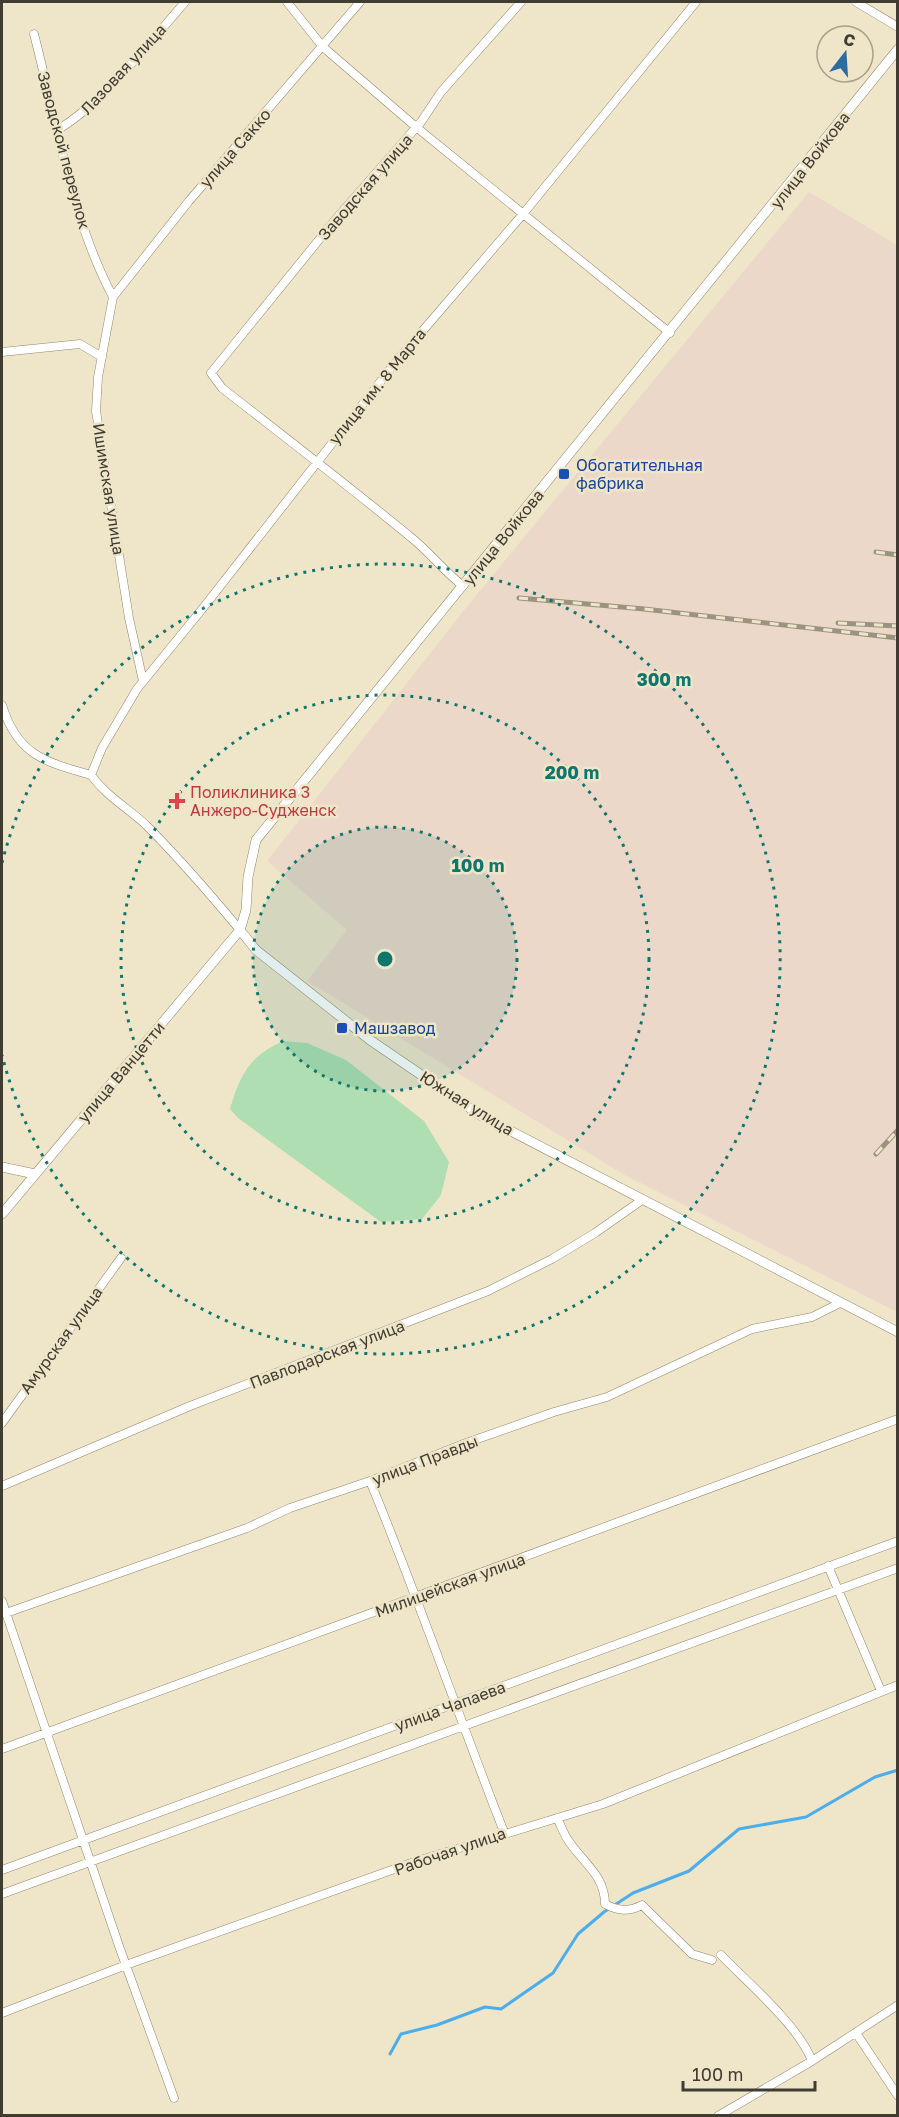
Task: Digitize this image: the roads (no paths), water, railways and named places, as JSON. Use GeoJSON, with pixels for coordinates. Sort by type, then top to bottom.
{"type":"FeatureCollection","features":[{"type":"Feature","properties":{"kind":"street","name":"Лазовая улица"},"geometry":{"type":"LineString","coordinates":[[57,130],[74,120],[142,52],[185,2]]}},
{"type":"Feature","properties":{"kind":"street"},"geometry":{"type":"LineString","coordinates":[[287,2],[323,47],[416,127],[670,333]]}},
{"type":"Feature","properties":{"kind":"street","name":"улица Сакко"},"geometry":{"type":"LineString","coordinates":[[113,297],[189,201],[360,2]]}},
{"type":"Feature","properties":{"kind":"street","name":"Заводская улица"},"geometry":{"type":"LineString","coordinates":[[316,462],[222,388],[211,373],[335,220],[416,127],[441,92],[521,2]]}},
{"type":"Feature","properties":{"kind":"street","name":"улица им. 8 Марта"},"geometry":{"type":"LineString","coordinates":[[91,776],[102,747],[143,681],[394,363],[523,214],[696,2]]}},
{"type":"Feature","properties":{"kind":"street"},"geometry":{"type":"LineString","coordinates":[[856,2],[897,27]]}},
{"type":"Feature","properties":{"kind":"street","name":"Заводской переулок"},"geometry":{"type":"LineString","coordinates":[[34,34],[74,198],[97,267],[113,297]]}},
{"type":"Feature","properties":{"kind":"street","name":"улица Войкова"},"geometry":{"type":"LineString","coordinates":[[240,930],[246,910],[248,877],[256,840],[670,333],[897,50]]}},
{"type":"Feature","properties":{"kind":"street","name":"Ишимская улица"},"geometry":{"type":"LineString","coordinates":[[113,297],[102,357],[96,411],[129,618],[143,681]]}},
{"type":"Feature","properties":{"kind":"street"},"geometry":{"type":"LineString","coordinates":[[2,352],[80,344],[102,357]]}},
{"type":"Feature","properties":{"kind":"street"},"geometry":{"type":"LineString","coordinates":[[316,462],[426,550],[445,572],[463,586]]}},
{"type":"Feature","properties":{"kind":"street"},"geometry":{"type":"LineString","coordinates":[[2,705],[22,746],[44,761],[91,776]]}},
{"type":"Feature","properties":{"kind":"street","name":"Южная улица"},"geometry":{"type":"LineString","coordinates":[[91,776],[99,788],[144,824],[166,846],[256,950],[370,1040],[480,1115],[897,1332]]}},
{"type":"Feature","properties":{"kind":"street","name":"улица Ванцетти"},"geometry":{"type":"LineString","coordinates":[[2,1214],[240,930]]}},
{"type":"Feature","properties":{"kind":"street"},"geometry":{"type":"LineString","coordinates":[[2,1167],[35,1174]]}},
{"type":"Feature","properties":{"kind":"street","name":"Павлодарская улица"},"geometry":{"type":"LineString","coordinates":[[2,1486],[190,1406],[488,1291],[561,1254],[642,1200]]}},
{"type":"Feature","properties":{"kind":"street","name":"Амурская улица"},"geometry":{"type":"LineString","coordinates":[[2,1423],[120,1258]]}},
{"type":"Feature","properties":{"kind":"street","name":"улица Правды"},"geometry":{"type":"LineString","coordinates":[[6,1613],[247,1528],[290,1508],[370,1481],[499,1431],[607,1397],[752,1329],[812,1317],[840,1303]]}},
{"type":"Feature","properties":{"kind":"street","name":"Милицейская улица"},"geometry":{"type":"LineString","coordinates":[[2,1749],[897,1419]]}},
{"type":"Feature","properties":{"kind":"street"},"geometry":{"type":"LineString","coordinates":[[370,1481],[418,1597],[463,1726],[504,1832]]}},
{"type":"Feature","properties":{"kind":"street","name":"улица Чапаева"},"geometry":{"type":"LineString","coordinates":[[2,1870],[897,1541]]}},
{"type":"Feature","properties":{"kind":"street"},"geometry":{"type":"LineString","coordinates":[[828,1566],[881,1691]]}},
{"type":"Feature","properties":{"kind":"street","name":"улица Чапаева"},"geometry":{"type":"LineString","coordinates":[[2,1894],[897,1568]]}},
{"type":"Feature","properties":{"kind":"street"},"geometry":{"type":"LineString","coordinates":[[2,1600],[126,1965],[174,2098]]}},
{"type":"Feature","properties":{"kind":"street","name":"Рабочая улица"},"geometry":{"type":"LineString","coordinates":[[2,2013],[126,1965],[504,1832],[603,1804],[897,1685]]}},
{"type":"Feature","properties":{"kind":"street"},"geometry":{"type":"LineString","coordinates":[[557,1818],[568,1840],[590,1865],[605,1890],[605,1904],[615,1909],[633,1910],[642,1905],[692,1954],[712,1960]]}},
{"type":"Feature","properties":{"kind":"street"},"geometry":{"type":"LineString","coordinates":[[721,1955],[774,2008],[809,2051],[812,2061]]}},
{"type":"Feature","properties":{"kind":"street"},"geometry":{"type":"LineString","coordinates":[[718,2115],[812,2061],[897,2005]]}},
{"type":"Feature","properties":{"kind":"street"},"geometry":{"type":"LineString","coordinates":[[856,2033],[897,2096]]}},
{"type":"Feature","properties":{"kind":"waterway"},"geometry":{"type":"LineString","coordinates":[[390,2054],[401,2034],[437,2025],[485,2007],[501,2009],[553,1973],[578,1934],[604,1912],[633,1893],[689,1871],[739,1829],[806,1817],[875,1777],[898,1770]]}},
{"type":"Feature","properties":{"kind":"railway"},"geometry":{"type":"LineString","coordinates":[[876,552],[898,555]]}},
{"type":"Feature","properties":{"kind":"railway"},"geometry":{"type":"LineString","coordinates":[[519,598],[644,609],[898,638]]}},
{"type":"Feature","properties":{"kind":"railway"},"geometry":{"type":"LineString","coordinates":[[838,623],[898,626]]}},
{"type":"Feature","properties":{"kind":"railway"},"geometry":{"type":"LineString","coordinates":[[876,1154],[898,1130]]}},
{"type":"Feature","properties":{"kind":"place","name":"Обогатительная фабрика"},"geometry":{"type":"Point","coordinates":[564,474]}},
{"type":"Feature","properties":{"kind":"place","name":"Поликлиника 3 Анжеро-Судженск"},"geometry":{"type":"Point","coordinates":[177,801]}},
{"type":"Feature","properties":{"kind":"place","name":"Машзавод"},"geometry":{"type":"Point","coordinates":[342,1028]}}]}
